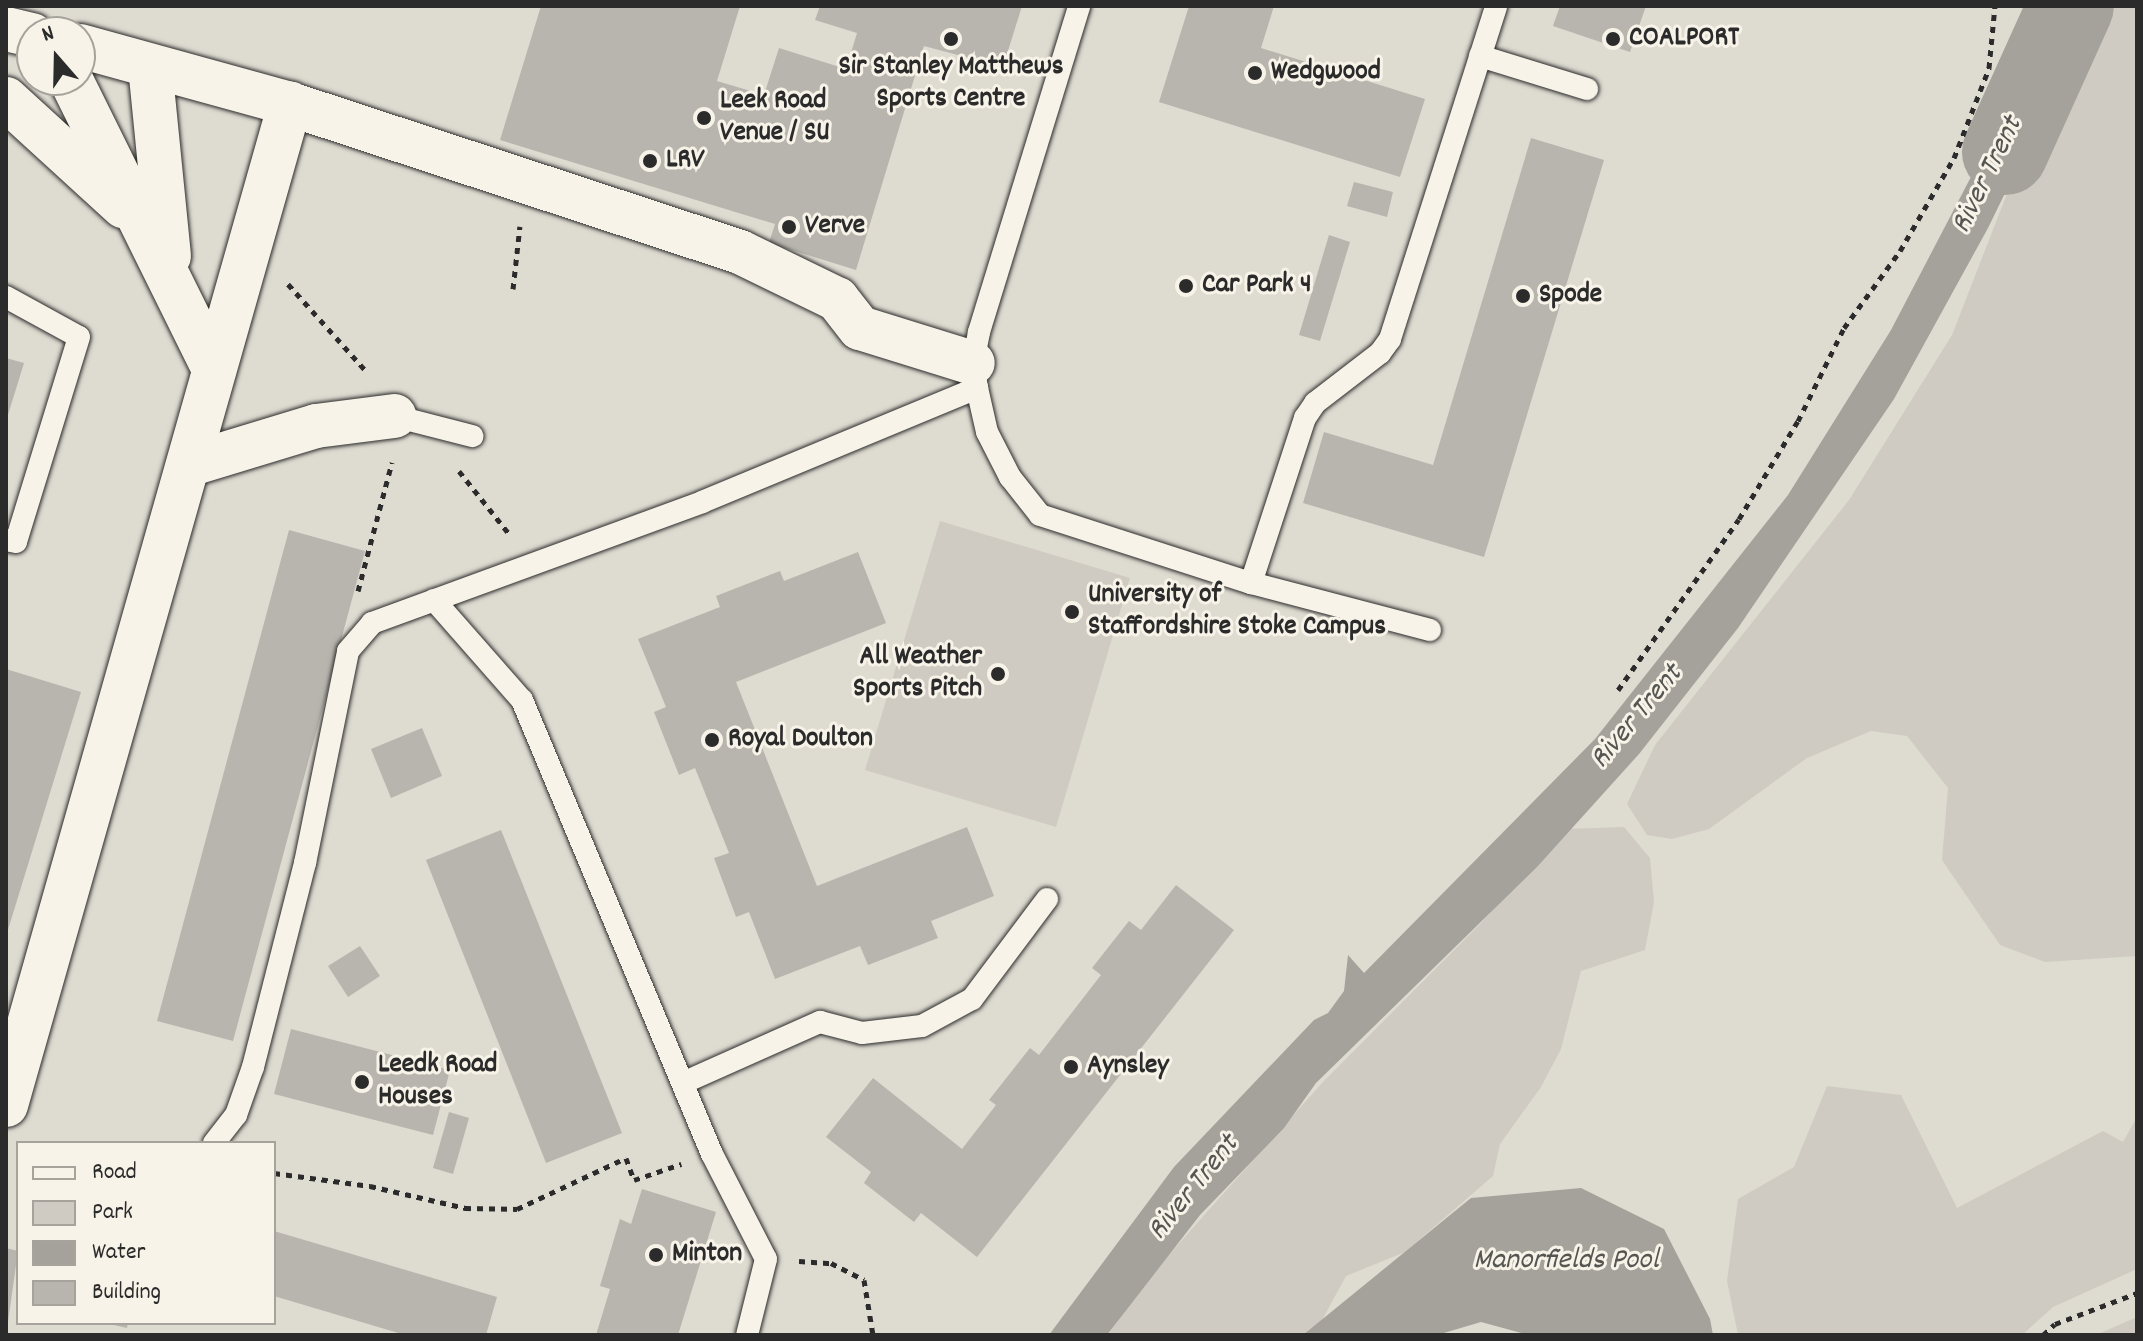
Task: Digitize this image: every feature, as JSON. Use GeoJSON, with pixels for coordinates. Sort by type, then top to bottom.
{"type":"FeatureCollection","features":[{"type":"Feature","properties":{"kind":"street"},"geometry":{"type":"LineString","coordinates":[[96,51],[290,104],[530,186],[740,252],[837,299],[860,328],[975,376]]}},
{"type":"Feature","properties":{"kind":"street"},"geometry":{"type":"LineString","coordinates":[[150,66],[172,282]]}},
{"type":"Feature","properties":{"kind":"street"},"geometry":{"type":"LineString","coordinates":[[79,96],[214,369]]}},
{"type":"Feature","properties":{"kind":"street"},"geometry":{"type":"LineString","coordinates":[[6,99],[143,224]]}},
{"type":"Feature","properties":{"kind":"street"},"geometry":{"type":"LineString","coordinates":[[6,1105],[290,104]]}},
{"type":"Feature","properties":{"kind":"street"},"geometry":{"type":"LineString","coordinates":[[188,465],[316,426],[407,419]]}},
{"type":"Feature","properties":{"kind":"lane"},"geometry":{"type":"LineString","coordinates":[[1079,6],[975,376],[987,432],[1010,477],[1040,515],[1251,583],[1430,630]]}},
{"type":"Feature","properties":{"kind":"lane"},"geometry":{"type":"LineString","coordinates":[[1251,583],[1305,418],[1315,403],[1380,353],[1390,339],[1496,6]]}},
{"type":"Feature","properties":{"kind":"lane"},"geometry":{"type":"LineString","coordinates":[[1480,56],[1587,89]]}},
{"type":"Feature","properties":{"kind":"lane"},"geometry":{"type":"LineString","coordinates":[[6,297],[79,337],[16,542],[6,540]]}},
{"type":"Feature","properties":{"kind":"lane"},"geometry":{"type":"LineString","coordinates":[[216,1141],[236,1115],[253,1067],[305,863],[348,651],[372,623],[702,502],[975,376]]}},
{"type":"Feature","properties":{"kind":"lane"},"geometry":{"type":"LineString","coordinates":[[407,419],[472,436]]}},
{"type":"Feature","properties":{"kind":"lane"},"geometry":{"type":"LineString","coordinates":[[434,600],[522,700],[685,1082],[712,1154],[766,1259],[747,1335]]}},
{"type":"Feature","properties":{"kind":"lane"},"geometry":{"type":"LineString","coordinates":[[685,1082],[820,1022],[862,1033],[922,1026],[972,999],[1047,899]]}},
{"type":"Feature","properties":{"kind":"path"},"geometry":{"type":"LineString","coordinates":[[1618,690],[1739,519],[1798,421],[1844,328],[1900,251],[1954,158],[1989,68],[1995,6]]}},
{"type":"Feature","properties":{"kind":"path"},"geometry":{"type":"LineString","coordinates":[[513,289],[530,186]]}},
{"type":"Feature","properties":{"kind":"path"},"geometry":{"type":"LineString","coordinates":[[251,241],[533,565]]}},
{"type":"Feature","properties":{"kind":"path"},"geometry":{"type":"LineString","coordinates":[[348,651],[349,625],[407,419]]}},
{"type":"Feature","properties":{"kind":"path"},"geometry":{"type":"LineString","coordinates":[[276,1173],[370,1186],[465,1208],[517,1209],[626,1158],[634,1180],[712,1154]]}},
{"type":"Feature","properties":{"kind":"path"},"geometry":{"type":"LineString","coordinates":[[766,1259],[831,1263],[864,1280],[873,1335]]}},
{"type":"Feature","properties":{"kind":"path"},"geometry":{"type":"LineString","coordinates":[[2043,1335],[2055,1324],[2137,1293]]}},
{"type":"Feature","properties":{"kind":"shaded area","name":"University of Staffordshire Stoke Campus"},"geometry":{"type":"Polygon","coordinates":[[[6,6],[2137,6],[2137,1335],[6,1335],[6,6]]]}},
{"type":"Feature","properties":{"kind":"green space"},"geometry":{"type":"Polygon","coordinates":[[[2080,6],[2137,6],[2137,956],[2045,962],[2000,945],[1942,860],[1948,788],[1907,736],[1871,731],[1807,758],[1709,829],[1672,839],[1647,835],[1627,804],[1655,745],[1849,500],[1952,335],[2080,6]]]}},
{"type":"Feature","properties":{"kind":"green space","name":"All Weather Sports Pitch"},"geometry":{"type":"Polygon","coordinates":[[[940,521],[1130,578],[1056,827],[865,770],[940,521]]]}},
{"type":"Feature","properties":{"kind":"green space"},"geometry":{"type":"Polygon","coordinates":[[[1624,827],[1650,858],[1654,902],[1645,950],[1581,971],[1561,1049],[1541,1087],[1500,1144],[1493,1176],[1405,1252],[1346,1276],[1314,1335],[1108,1335],[1150,1276],[1322,1083],[1482,922],[1565,829],[1624,827]]]}},
{"type":"Feature","properties":{"kind":"green space"},"geometry":{"type":"Polygon","coordinates":[[[1827,1086],[1901,1095],[1957,1208],[2103,1131],[2123,1142],[2137,1117],[2137,1269],[2053,1307],[2022,1335],[1738,1335],[1727,1281],[1738,1199],[1794,1167],[1827,1086]]]}},
{"type":"Feature","properties":{"kind":"green space"},"geometry":{"type":"Polygon","coordinates":[[[2137,1317],[2137,1335],[2096,1335],[2137,1317]]]}},
{"type":"Feature","properties":{"kind":"water"},"geometry":{"type":"Polygon","coordinates":[[[2042,41],[2073,54],[1988,228],[1894,399],[1738,628],[1639,754],[1537,867],[1316,1083],[1284,1128],[1200,1215],[1107,1335],[1049,1335],[1174,1167],[1314,1020],[1328,1013],[1344,991],[1348,955],[1364,973],[1595,739],[1788,495],[1891,330],[2042,41]]]}},
{"type":"Feature","properties":{"kind":"water","name":"Manorfields Pool"},"geometry":{"type":"Polygon","coordinates":[[[1581,1188],[1664,1229],[1710,1319],[1713,1335],[1529,1335],[1481,1322],[1437,1335],[1303,1335],[1471,1198],[1581,1188]]]}},
{"type":"Feature","properties":{"kind":"building","name":"Leek Road Venue / SU"},"geometry":{"type":"Polygon","coordinates":[[[541,6],[740,6],[717,81],[764,95],[779,48],[846,69],[857,33],[815,20],[820,6],[1022,6],[1003,67],[924,46],[856,270],[769,243],[775,224],[500,140],[541,6]]]}},
{"type":"Feature","properties":{"kind":"building","name":"Wedgwood"},"geometry":{"type":"Polygon","coordinates":[[[1189,6],[1274,6],[1261,48],[1425,99],[1400,177],[1159,102],[1189,6]]]}},
{"type":"Feature","properties":{"kind":"building","name":"COALPORT"},"geometry":{"type":"Polygon","coordinates":[[[1560,6],[1646,6],[1630,52],[1553,26],[1560,6]]]}},
{"type":"Feature","properties":{"kind":"building","name":"Spode"},"geometry":{"type":"Polygon","coordinates":[[[1531,138],[1604,160],[1484,557],[1303,503],[1324,432],[1433,465],[1531,138]]]}},
{"type":"Feature","properties":{"kind":"building"},"geometry":{"type":"Polygon","coordinates":[[[1354,182],[1393,192],[1387,217],[1347,206],[1354,182]]]}},
{"type":"Feature","properties":{"kind":"building"},"geometry":{"type":"Polygon","coordinates":[[[1329,235],[1350,242],[1320,341],[1299,335],[1329,235]]]}},
{"type":"Feature","properties":{"kind":"building"},"geometry":{"type":"Polygon","coordinates":[[[6,358],[24,363],[7,418],[6,418],[6,358]]]}},
{"type":"Feature","properties":{"kind":"building"},"geometry":{"type":"Polygon","coordinates":[[[289,530],[365,551],[233,1041],[157,1021],[289,530]]]}},
{"type":"Feature","properties":{"kind":"building","name":"Royal Doulton"},"geometry":{"type":"Polygon","coordinates":[[[858,552],[886,623],[736,682],[817,886],[967,827],[994,896],[931,921],[938,938],[868,965],[860,946],[775,979],[749,912],[736,917],[714,858],[729,853],[695,768],[679,775],[654,712],[666,707],[638,639],[720,607],[716,596],[780,571],[784,581],[858,552]]]}},
{"type":"Feature","properties":{"kind":"building"},"geometry":{"type":"Polygon","coordinates":[[[6,669],[81,692],[7,933],[6,932],[6,669]]]}},
{"type":"Feature","properties":{"kind":"building"},"geometry":{"type":"Polygon","coordinates":[[[422,728],[442,776],[391,798],[371,749],[422,728]]]}},
{"type":"Feature","properties":{"kind":"building"},"geometry":{"type":"Polygon","coordinates":[[[501,830],[622,1133],[546,1163],[426,860],[501,830]]]}},
{"type":"Feature","properties":{"kind":"building","name":"Aynsley"},"geometry":{"type":"Polygon","coordinates":[[[1176,885],[1234,930],[977,1257],[921,1213],[914,1222],[864,1183],[871,1172],[826,1137],[873,1078],[962,1149],[996,1105],[989,1100],[1030,1048],[1039,1055],[1101,975],[1092,968],[1129,921],[1141,930],[1176,885]]]}},
{"type":"Feature","properties":{"kind":"building"},"geometry":{"type":"Polygon","coordinates":[[[360,946],[380,976],[348,997],[328,966],[360,946]]]}},
{"type":"Feature","properties":{"kind":"building","name":"Leedk Road Houses"},"geometry":{"type":"Polygon","coordinates":[[[291,1029],[450,1070],[433,1135],[274,1094],[291,1029]]]}},
{"type":"Feature","properties":{"kind":"building"},"geometry":{"type":"Polygon","coordinates":[[[449,1112],[469,1118],[453,1174],[433,1168],[449,1112]]]}},
{"type":"Feature","properties":{"kind":"building","name":"Minton"},"geometry":{"type":"Polygon","coordinates":[[[642,1189],[716,1212],[678,1335],[596,1335],[610,1289],[600,1286],[620,1219],[631,1224],[642,1189]]]}},
{"type":"Feature","properties":{"kind":"building"},"geometry":{"type":"Polygon","coordinates":[[[276,1232],[497,1297],[486,1335],[405,1335],[276,1297],[276,1232]]]}},
{"type":"Feature","properties":{"kind":"building"},"geometry":{"type":"Polygon","coordinates":[[[6,1248],[16,1250],[16,1265],[6,1329],[6,1248]]]}},
{"type":"Feature","properties":{"kind":"waterway","name":"River Trent"},"geometry":{"type":"LineString","coordinates":[[2005,152],[2071,6]]}},
{"type":"Feature","properties":{"kind":"place","name":"Sir Stanley Matthews Sports Centre"},"geometry":{"type":"Point","coordinates":[951,39]}},
{"type":"Feature","properties":{"kind":"place","name":"COALPORT"},"geometry":{"type":"Point","coordinates":[1613,39]}},
{"type":"Feature","properties":{"kind":"place","name":"Wedgwood"},"geometry":{"type":"Point","coordinates":[1255,73]}},
{"type":"Feature","properties":{"kind":"place","name":"Leek Road Venue / SU"},"geometry":{"type":"Point","coordinates":[704,118]}},
{"type":"Feature","properties":{"kind":"place","name":"LRV"},"geometry":{"type":"Point","coordinates":[650,161]}},
{"type":"Feature","properties":{"kind":"place","name":"Verve"},"geometry":{"type":"Point","coordinates":[789,227]}},
{"type":"Feature","properties":{"kind":"place","name":"Car Park 4"},"geometry":{"type":"Point","coordinates":[1186,286]}},
{"type":"Feature","properties":{"kind":"place","name":"Spode"},"geometry":{"type":"Point","coordinates":[1523,296]}},
{"type":"Feature","properties":{"kind":"place","name":"University of Staffordshire Stoke Campus"},"geometry":{"type":"Point","coordinates":[1072,612]}},
{"type":"Feature","properties":{"kind":"place","name":"All Weather Sports Pitch"},"geometry":{"type":"Point","coordinates":[998,674]}},
{"type":"Feature","properties":{"kind":"place","name":"Royal Doulton"},"geometry":{"type":"Point","coordinates":[712,740]}},
{"type":"Feature","properties":{"kind":"place","name":"Aynsley"},"geometry":{"type":"Point","coordinates":[1071,1067]}},
{"type":"Feature","properties":{"kind":"place","name":"Leedk Road Houses"},"geometry":{"type":"Point","coordinates":[362,1082]}},
{"type":"Feature","properties":{"kind":"place","name":"Minton"},"geometry":{"type":"Point","coordinates":[656,1255]}}]}
